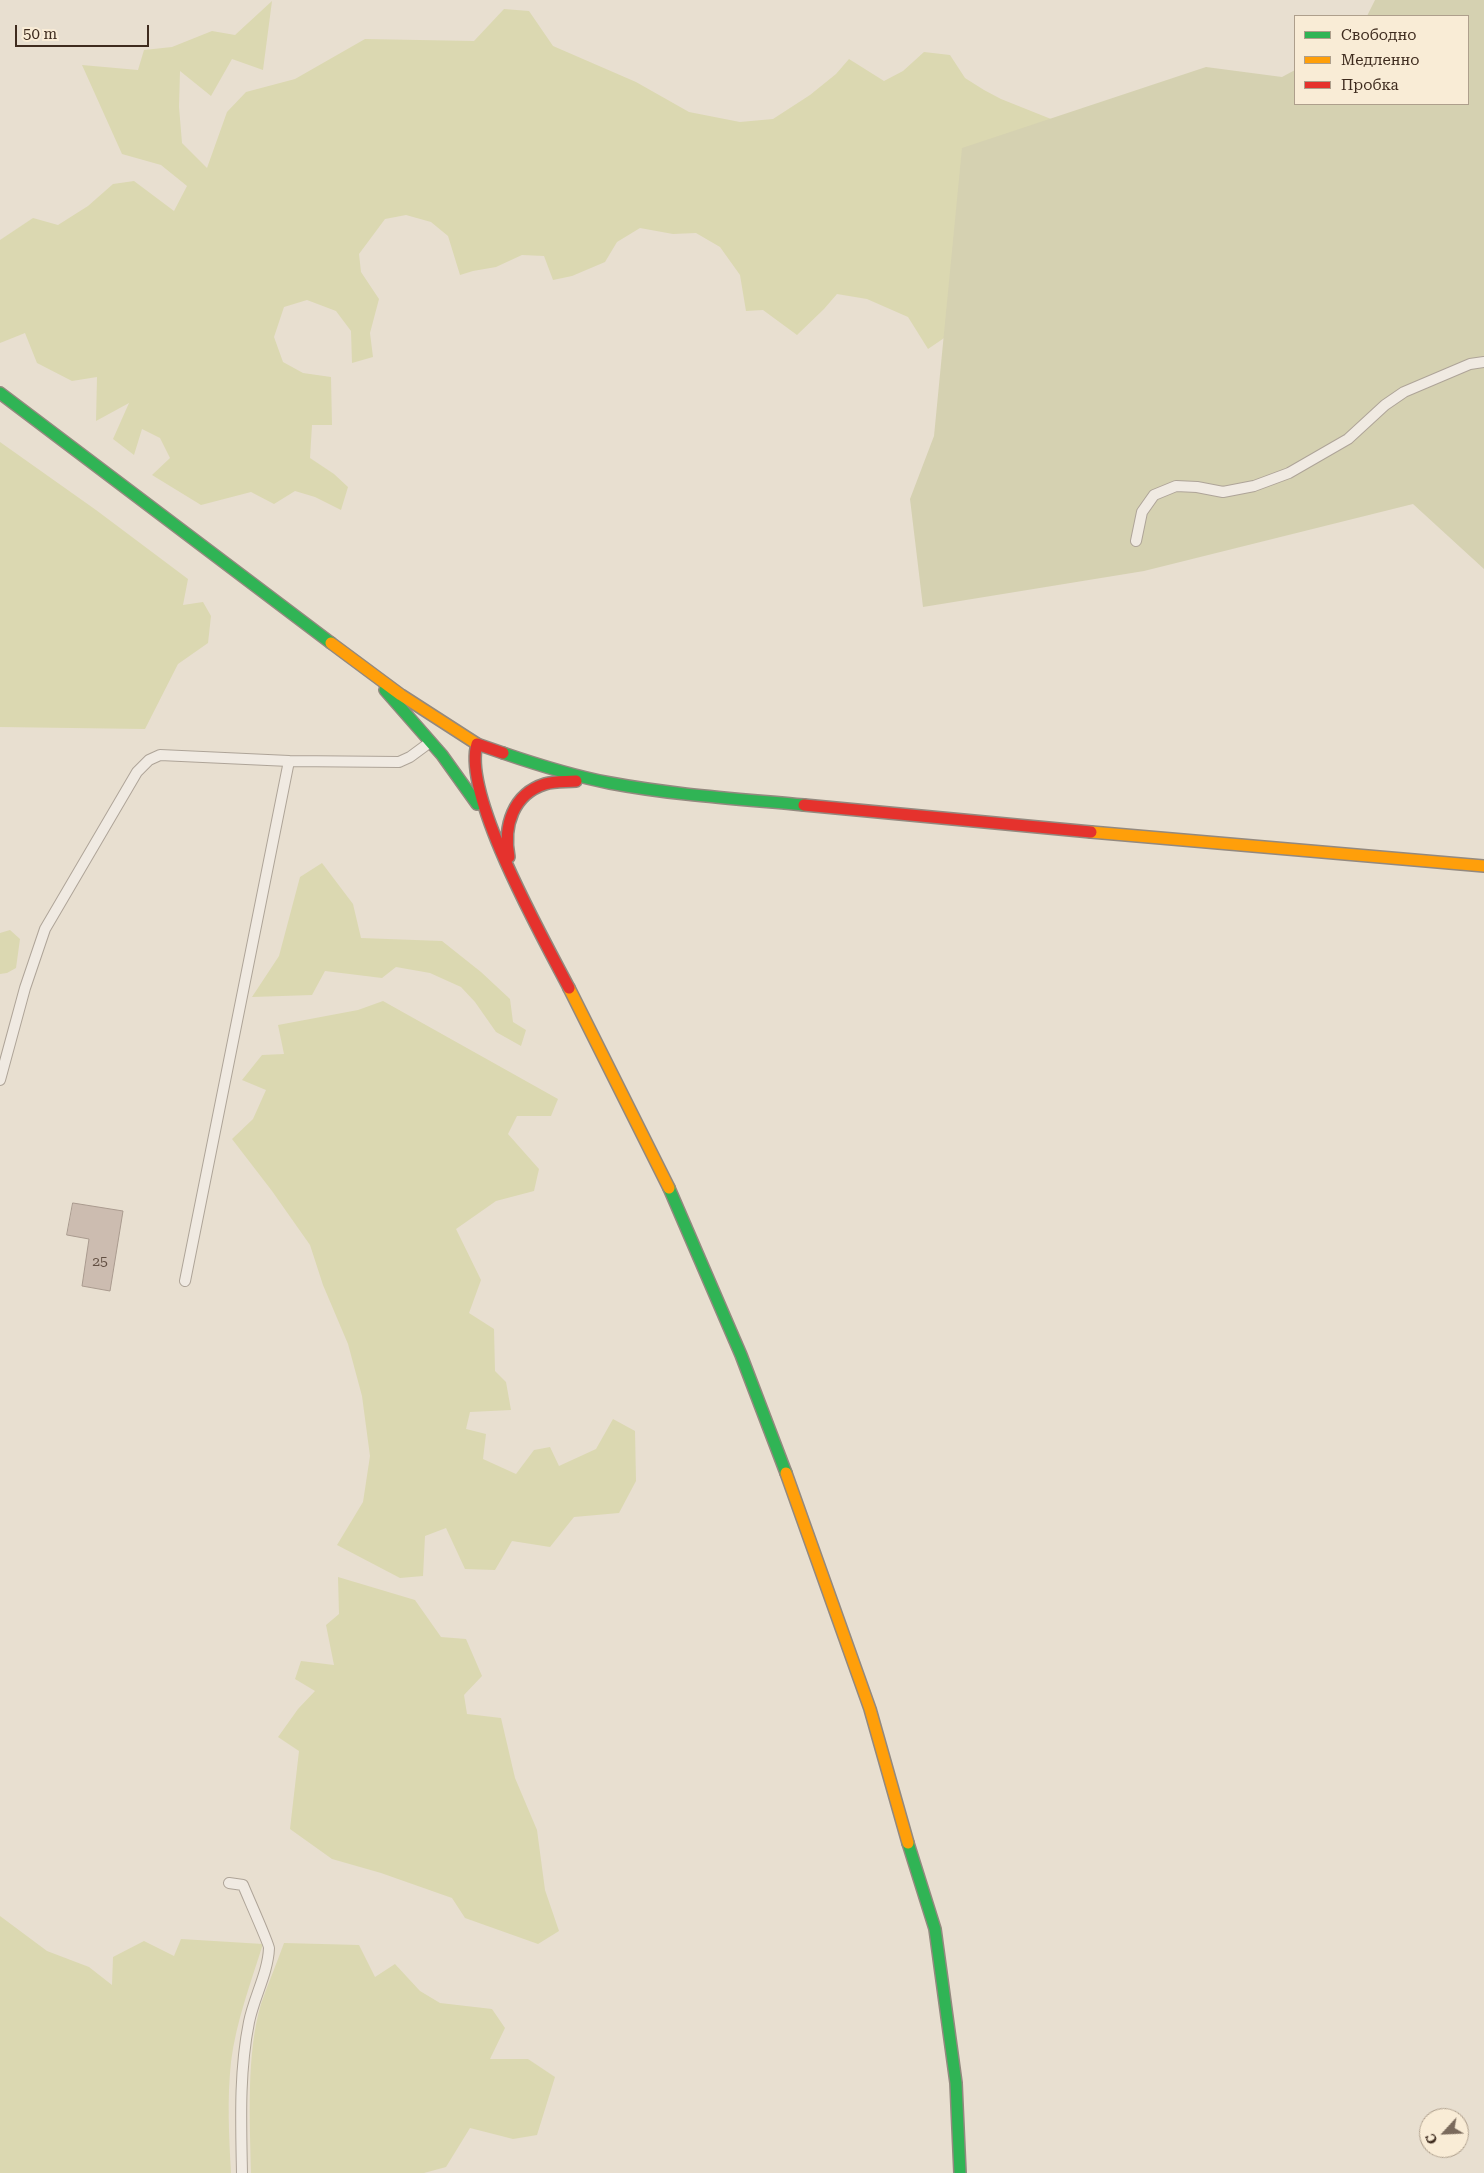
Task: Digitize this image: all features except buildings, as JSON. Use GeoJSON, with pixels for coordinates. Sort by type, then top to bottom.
{"type":"FeatureCollection","features":[{"type":"Feature","properties":{"kind":"main road"},"geometry":{"type":"LineString","coordinates":[[0,393],[401,695],[477,744],[521,760],[611,783],[692,794],[1243,846],[1484,866]]}},
{"type":"Feature","properties":{"kind":"main road"},"geometry":{"type":"LineString","coordinates":[[340,650],[382,687],[458,775],[494,834]]}},
{"type":"Feature","properties":{"kind":"main road"},"geometry":{"type":"LineString","coordinates":[[477,744],[474,754],[480,796],[494,834],[520,892],[665,1178],[741,1355],[836,1609],[872,1718],[912,1858],[935,1929],[956,2083],[960,2173]]}},
{"type":"Feature","properties":{"kind":"main road"},"geometry":{"type":"LineString","coordinates":[[520,892],[507,850],[506,836],[512,814],[520,799],[535,788],[554,782],[611,783]]}},
{"type":"Feature","properties":{"kind":"lane"},"geometry":{"type":"LineString","coordinates":[[1136,541],[1142,512],[1154,494],[1176,486],[1197,486],[1223,492],[1254,486],[1289,473],[1348,438],[1385,405],[1404,392],[1470,364],[1484,362]]}},
{"type":"Feature","properties":{"kind":"lane"},"geometry":{"type":"LineString","coordinates":[[0,1080],[25,988],[45,929],[137,772],[149,760],[160,755],[289,761],[399,762],[430,743]]}},
{"type":"Feature","properties":{"kind":"lane"},"geometry":{"type":"LineString","coordinates":[[186,1282],[289,761]]}},
{"type":"Feature","properties":{"kind":"lane"},"geometry":{"type":"LineString","coordinates":[[229,1883],[243,1885],[270,1946],[265,1971],[249,2022],[244,2052],[240,2097],[242,2173]]}},
{"type":"Feature","properties":{"kind":"shaded area"},"geometry":{"type":"Polygon","coordinates":[[[1375,0],[1484,0],[1484,569],[1413,504],[1144,571],[923,607],[910,499],[934,436],[962,148],[1206,67],[1282,77],[1294,71],[1294,105],[1469,105],[1469,15],[1368,15],[1375,0]]]}},
{"type":"Feature","properties":{"kind":"shaded area"},"geometry":{"type":"Polygon","coordinates":[[[1484,0],[1484,117],[953,332],[928,349],[908,317],[867,299],[837,294],[797,335],[763,310],[746,311],[740,275],[720,247],[696,233],[673,234],[640,228],[617,242],[605,262],[572,276],[553,280],[544,256],[522,255],[496,267],[460,275],[448,236],[431,222],[406,215],[385,219],[359,254],[361,272],[379,299],[370,333],[373,357],[352,363],[351,331],[336,311],[307,300],[284,307],[274,337],[283,362],[303,373],[331,377],[332,425],[312,425],[310,458],[334,474],[348,487],[341,510],[315,497],[295,491],[274,504],[251,492],[201,505],[152,475],[170,458],[160,438],[142,429],[134,455],[113,439],[129,403],[96,421],[97,377],[72,381],[37,363],[25,333],[0,343],[0,240],[33,218],[58,225],[88,206],[113,184],[134,181],[174,211],[187,186],[161,165],[122,154],[82,65],[138,70],[144,50],[172,47],[212,31],[235,35],[272,1],[263,70],[232,59],[211,96],[180,71],[179,107],[182,143],[207,168],[227,112],[246,92],[295,79],[365,39],[474,41],[504,9],[529,11],[553,46],[636,82],[689,112],[740,122],[773,119],[810,95],[836,74],[849,59],[884,81],[903,71],[924,52],[950,55],[965,78],[984,90],[1001,99],[1061,123],[1294,104],[1469,105],[1469,15],[1484,0]]]}},
{"type":"Feature","properties":{"kind":"shaded area"},"geometry":{"type":"Polygon","coordinates":[[[0,442],[96,510],[188,579],[183,605],[203,602],[211,616],[208,643],[178,664],[145,729],[0,727],[0,442]]]}},
{"type":"Feature","properties":{"kind":"shaded area"},"geometry":{"type":"Polygon","coordinates":[[[322,863],[353,904],[361,938],[442,941],[481,972],[510,999],[513,1022],[526,1030],[521,1046],[496,1032],[475,1002],[461,987],[430,973],[396,967],[382,978],[325,971],[312,995],[252,997],[279,956],[300,877],[322,863]]]}},
{"type":"Feature","properties":{"kind":"shaded area"},"geometry":{"type":"Polygon","coordinates":[[[10,930],[20,939],[16,968],[7,973],[0,974],[0,933],[10,930]]]}},
{"type":"Feature","properties":{"kind":"shaded area"},"geometry":{"type":"Polygon","coordinates":[[[383,1001],[558,1099],[551,1116],[517,1116],[508,1134],[539,1169],[534,1191],[496,1201],[456,1229],[481,1280],[469,1313],[494,1329],[495,1371],[506,1382],[511,1410],[470,1412],[466,1429],[486,1434],[483,1459],[516,1474],[534,1450],[550,1447],[559,1466],[596,1449],[613,1419],[635,1431],[636,1481],[619,1513],[574,1517],[550,1547],[512,1541],[495,1570],[465,1569],[446,1528],[425,1536],[423,1576],[400,1578],[337,1545],[363,1502],[370,1456],[362,1396],[348,1344],[323,1285],[310,1245],[232,1139],[253,1119],[266,1090],[242,1080],[262,1055],[284,1054],[278,1025],[358,1010],[383,1001]]]}},
{"type":"Feature","properties":{"kind":"shaded area"},"geometry":{"type":"Polygon","coordinates":[[[338,1577],[415,1600],[441,1637],[466,1639],[482,1676],[464,1695],[467,1714],[501,1718],[515,1778],[537,1830],[545,1890],[559,1931],[538,1944],[465,1918],[452,1898],[381,1873],[332,1859],[290,1829],[299,1751],[278,1737],[298,1709],[315,1691],[295,1679],[301,1661],[334,1665],[326,1625],[339,1614],[338,1577]]]}},
{"type":"Feature","properties":{"kind":"shaded area"},"geometry":{"type":"Polygon","coordinates":[[[0,1916],[47,1951],[89,1967],[112,1985],[113,1957],[144,1941],[174,1956],[181,1939],[263,1944],[240,2017],[233,2047],[229,2104],[231,2173],[0,2173],[0,1916]]]}},
{"type":"Feature","properties":{"kind":"shaded area"},"geometry":{"type":"Polygon","coordinates":[[[284,1943],[359,1945],[375,1977],[395,1964],[420,1991],[440,2003],[492,2009],[505,2028],[490,2059],[528,2059],[555,2077],[537,2135],[513,2139],[470,2128],[446,2167],[424,2173],[251,2173],[250,2088],[256,2023],[261,2004],[284,1943]]]}},
{"type":"Feature","properties":{"kind":"traffic: fast"},"geometry":{"type":"LineString","coordinates":[[0,393],[331,643]]}},
{"type":"Feature","properties":{"kind":"traffic: fast"},"geometry":{"type":"LineString","coordinates":[[385,690],[442,755],[477,804]]}},
{"type":"Feature","properties":{"kind":"traffic: fast"},"geometry":{"type":"LineString","coordinates":[[503,753],[556,770],[610,783],[683,794],[804,805]]}},
{"type":"Feature","properties":{"kind":"traffic: fast"},"geometry":{"type":"LineString","coordinates":[[669,1188],[741,1355],[786,1473]]}},
{"type":"Feature","properties":{"kind":"traffic: fast"},"geometry":{"type":"LineString","coordinates":[[908,1843],[935,1929],[956,2083],[960,2173]]}},
{"type":"Feature","properties":{"kind":"traffic: slow"},"geometry":{"type":"LineString","coordinates":[[331,643],[401,695],[477,744]]}},
{"type":"Feature","properties":{"kind":"traffic: slow"},"geometry":{"type":"LineString","coordinates":[[1091,832],[1484,866]]}},
{"type":"Feature","properties":{"kind":"traffic: slow"},"geometry":{"type":"LineString","coordinates":[[569,988],[669,1188]]}},
{"type":"Feature","properties":{"kind":"traffic: slow"},"geometry":{"type":"LineString","coordinates":[[786,1473],[870,1709],[908,1843]]}},
{"type":"Feature","properties":{"kind":"traffic: jam"},"geometry":{"type":"LineString","coordinates":[[503,753],[477,744],[476,767],[481,797],[508,866],[569,988]]}},
{"type":"Feature","properties":{"kind":"traffic: jam"},"geometry":{"type":"LineString","coordinates":[[509,857],[509,823],[518,803],[525,795],[545,784],[576,781]]}},
{"type":"Feature","properties":{"kind":"traffic: jam"},"geometry":{"type":"LineString","coordinates":[[804,805],[1091,832]]}}]}
